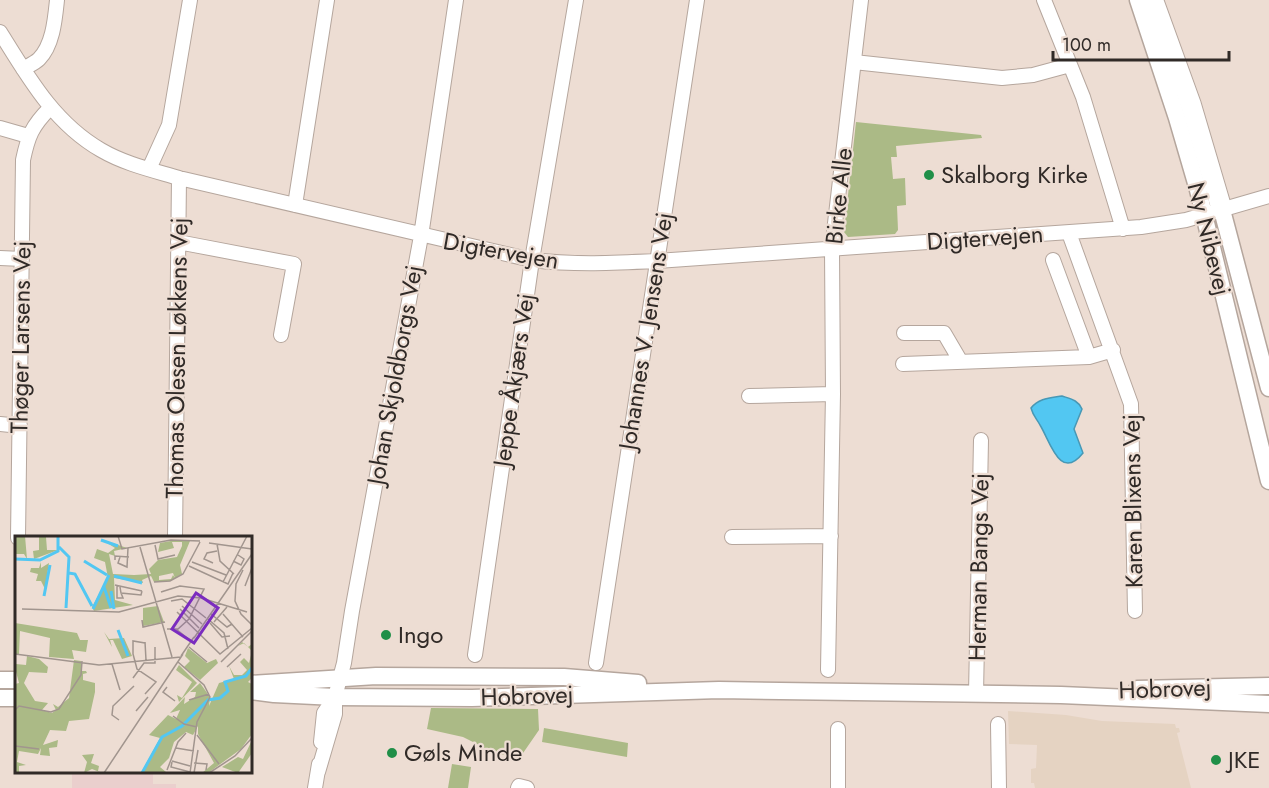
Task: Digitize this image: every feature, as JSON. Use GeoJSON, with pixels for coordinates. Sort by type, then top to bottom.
{"type":"FeatureCollection","features":[{"type":"Feature","properties":{"kind":"highway","name":"Ny Nibevej"},"geometry":{"type":"LineString","coordinates":[[1153,0],[1191,105],[1213,213]]}},
{"type":"Feature","properties":{"kind":"main road","name":"Ny Nibevej"},"geometry":{"type":"LineString","coordinates":[[1138,0],[1213,213],[1269,388]]}},
{"type":"Feature","properties":{"kind":"main road","name":"Ny Nibevej"},"geometry":{"type":"LineString","coordinates":[[1213,213],[1269,481]]}},
{"type":"Feature","properties":{"kind":"main road","name":"Hobrovej"},"geometry":{"type":"LineString","coordinates":[[252,684],[376,676],[564,677],[719,690]]}},
{"type":"Feature","properties":{"kind":"main road","name":"Hobrovej"},"geometry":{"type":"LineString","coordinates":[[1061,694],[1137,689],[1269,686]]}},
{"type":"Feature","properties":{"kind":"main road","name":"Hobrovej"},"geometry":{"type":"LineString","coordinates":[[252,691],[335,697],[472,698],[719,690],[1061,694],[1269,704]]}},
{"type":"Feature","properties":{"kind":"main road"},"geometry":{"type":"LineString","coordinates":[[1209,702],[1269,696]]}},
{"type":"Feature","properties":{"kind":"street"},"geometry":{"type":"LineString","coordinates":[[23,69],[39,60],[46,49],[54,23],[57,0]]}},
{"type":"Feature","properties":{"kind":"street"},"geometry":{"type":"LineString","coordinates":[[149,169],[169,125],[190,0]]}},
{"type":"Feature","properties":{"kind":"street"},"geometry":{"type":"LineString","coordinates":[[295,205],[327,0]]}},
{"type":"Feature","properties":{"kind":"street","name":"Johan Skjoldborgs Vej"},"geometry":{"type":"LineString","coordinates":[[340,678],[421,236],[456,0]]}},
{"type":"Feature","properties":{"kind":"street","name":"Jeppe Åkjærs Vej"},"geometry":{"type":"LineString","coordinates":[[475,655],[532,260],[576,0]]}},
{"type":"Feature","properties":{"kind":"street","name":"Johannes V. Jensens Vej"},"geometry":{"type":"LineString","coordinates":[[596,663],[697,0]]}},
{"type":"Feature","properties":{"kind":"street","name":"Birke Alle"},"geometry":{"type":"LineString","coordinates":[[828,670],[832,249],[861,0]]}},
{"type":"Feature","properties":{"kind":"street"},"geometry":{"type":"LineString","coordinates":[[1044,0],[1083,97],[1123,229]]}},
{"type":"Feature","properties":{"kind":"street","name":"Digtervejen"},"geometry":{"type":"LineString","coordinates":[[0,32],[50,108],[74,132],[101,150],[124,161],[179,178],[421,236],[561,264],[657,261],[1123,229],[1169,224],[1269,196]]}},
{"type":"Feature","properties":{"kind":"street"},"geometry":{"type":"LineString","coordinates":[[855,62],[1002,78],[1033,75],[1070,65]]}},
{"type":"Feature","properties":{"kind":"street","name":"Thøger Larsens Vej"},"geometry":{"type":"LineString","coordinates":[[18,536],[23,160],[28,136],[50,108]]}},
{"type":"Feature","properties":{"kind":"street"},"geometry":{"type":"LineString","coordinates":[[0,128],[28,136]]}},
{"type":"Feature","properties":{"kind":"street","name":"Thomas Olesen Løkkens Vej"},"geometry":{"type":"LineString","coordinates":[[175,536],[179,178]]}},
{"type":"Feature","properties":{"kind":"street","name":"Digtervejen"},"geometry":{"type":"LineString","coordinates":[[1069,233],[1103,324]]}},
{"type":"Feature","properties":{"kind":"street"},"geometry":{"type":"LineString","coordinates":[[178,242],[294,264],[281,334]]}},
{"type":"Feature","properties":{"kind":"street"},"geometry":{"type":"LineString","coordinates":[[0,258],[22,259]]}},
{"type":"Feature","properties":{"kind":"street","name":"Digtervejen"},"geometry":{"type":"LineString","coordinates":[[1053,260],[1089,357]]}},
{"type":"Feature","properties":{"kind":"street","name":"Karen Blixens Vej"},"geometry":{"type":"LineString","coordinates":[[1103,324],[1131,404],[1135,610]]}},
{"type":"Feature","properties":{"kind":"street"},"geometry":{"type":"LineString","coordinates":[[904,333],[944,333],[961,362]]}},
{"type":"Feature","properties":{"kind":"street"},"geometry":{"type":"LineString","coordinates":[[903,364],[1089,357],[1113,350]]}},
{"type":"Feature","properties":{"kind":"street"},"geometry":{"type":"LineString","coordinates":[[749,396],[832,394]]}},
{"type":"Feature","properties":{"kind":"street"},"geometry":{"type":"LineString","coordinates":[[0,424],[20,426]]}},
{"type":"Feature","properties":{"kind":"street","name":"Herman Bangs Vej"},"geometry":{"type":"LineString","coordinates":[[976,694],[981,440]]}},
{"type":"Feature","properties":{"kind":"street"},"geometry":{"type":"LineString","coordinates":[[732,537],[831,536]]}},
{"type":"Feature","properties":{"kind":"street"},"geometry":{"type":"LineString","coordinates":[[315,788],[324,713],[335,697],[340,678]]}},
{"type":"Feature","properties":{"kind":"street"},"geometry":{"type":"LineString","coordinates":[[998,724],[999,788]]}},
{"type":"Feature","properties":{"kind":"street"},"geometry":{"type":"LineString","coordinates":[[838,729],[838,788]]}},
{"type":"Feature","properties":{"kind":"street"},"geometry":{"type":"LineString","coordinates":[[519,788],[527,788]]}},
{"type":"Feature","properties":{"kind":"shaded area"},"geometry":{"type":"Polygon","coordinates":[[[1008,711],[1066,715],[1102,721],[1175,724],[1180,732],[1177,733],[1191,788],[1035,788],[1034,783],[1031,783],[1031,769],[1036,768],[1037,745],[1009,744],[1008,711]]]}},
{"type":"Feature","properties":{"kind":"shaded area"},"geometry":{"type":"Polygon","coordinates":[[[72,773],[153,773],[153,784],[176,784],[176,788],[72,788],[72,773]]]}},
{"type":"Feature","properties":{"kind":"green space"},"geometry":{"type":"Polygon","coordinates":[[[856,122],[981,135],[982,138],[896,146],[897,157],[891,157],[893,179],[905,178],[906,205],[897,206],[898,230],[895,234],[848,237],[844,232],[856,122]]]}},
{"type":"Feature","properties":{"kind":"green space"},"geometry":{"type":"Polygon","coordinates":[[[431,708],[538,709],[539,730],[521,756],[497,754],[463,737],[427,729],[431,708]]]}},
{"type":"Feature","properties":{"kind":"green space"},"geometry":{"type":"Polygon","coordinates":[[[544,728],[628,743],[627,757],[542,742],[544,728]]]}},
{"type":"Feature","properties":{"kind":"green space"},"geometry":{"type":"Polygon","coordinates":[[[452,764],[471,767],[468,788],[448,788],[452,764]]]}},
{"type":"Feature","properties":{"kind":"water"},"geometry":{"type":"Polygon","coordinates":[[[1062,396],[1076,402],[1082,409],[1074,429],[1083,453],[1075,461],[1068,463],[1062,461],[1052,449],[1031,408],[1041,400],[1062,396]]]}},
{"type":"Feature","properties":{"kind":"place","name":"Skalborg Kirke"},"geometry":{"type":"Point","coordinates":[929,175]}},
{"type":"Feature","properties":{"kind":"place","name":"Ingo"},"geometry":{"type":"Point","coordinates":[386,635]}},
{"type":"Feature","properties":{"kind":"place","name":"Gøls Minde"},"geometry":{"type":"Point","coordinates":[392,753]}},
{"type":"Feature","properties":{"kind":"place","name":"JKE"},"geometry":{"type":"Point","coordinates":[1216,760]}}]}
